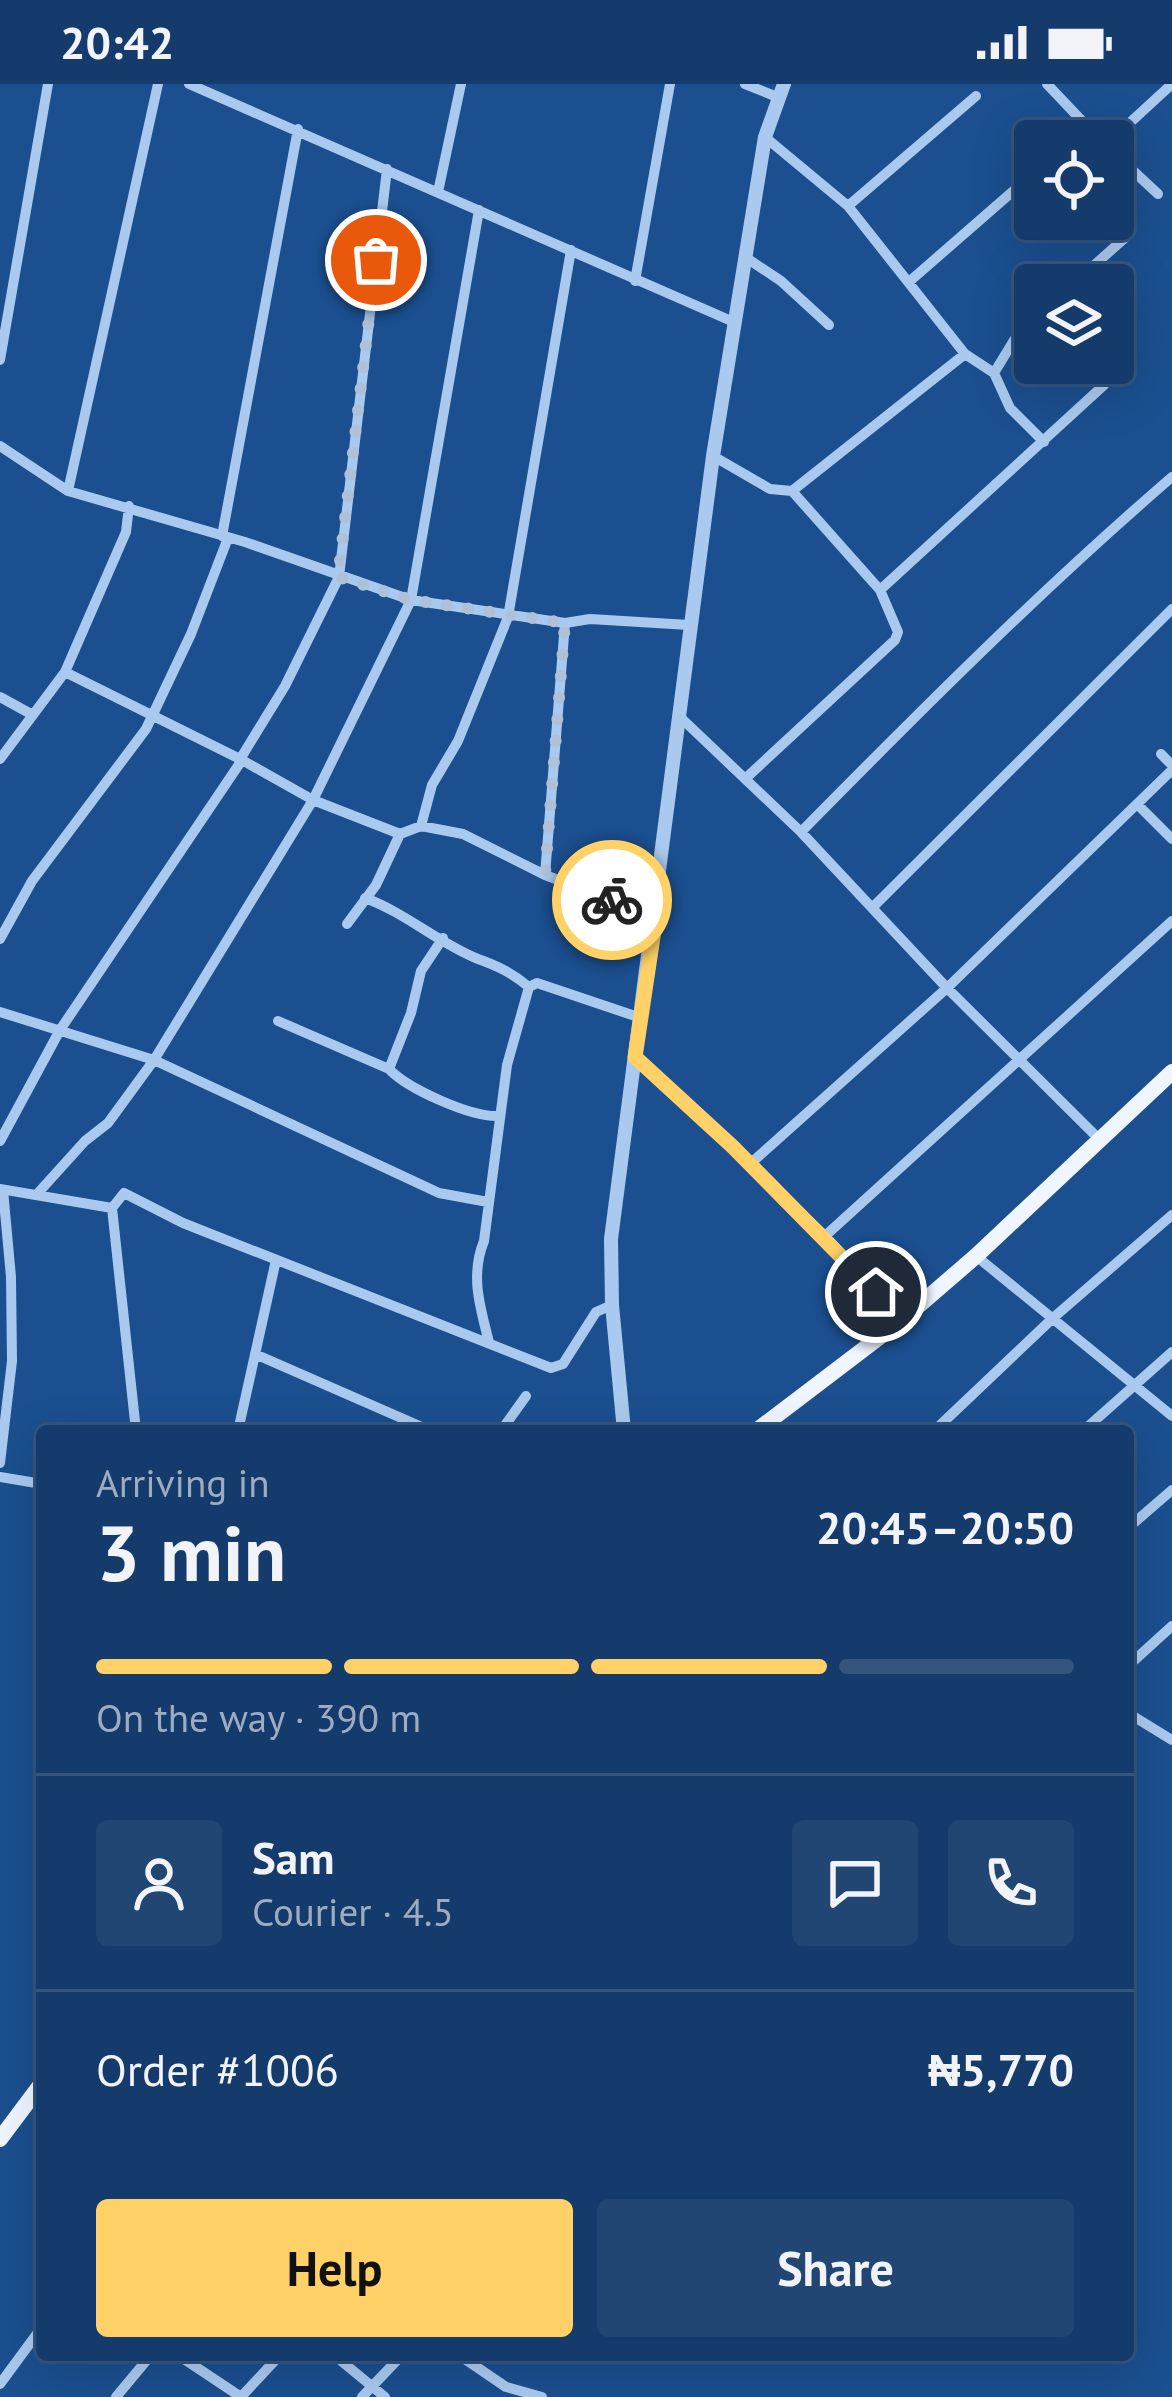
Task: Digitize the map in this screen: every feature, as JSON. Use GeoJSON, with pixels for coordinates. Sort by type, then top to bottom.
{"type":"FeatureCollection","features":[{"type":"Feature","properties":{"kind":"main road"},"geometry":{"type":"LineString","coordinates":[[764,1425],[902,1320],[1171,1075]]}},
{"type":"Feature","properties":{"kind":"main road"},"geometry":{"type":"LineString","coordinates":[[0,2139],[36,2091]]}},
{"type":"Feature","properties":{"kind":"street"},"geometry":{"type":"LineString","coordinates":[[0,360],[48,84]]}},
{"type":"Feature","properties":{"kind":"street"},"geometry":{"type":"LineString","coordinates":[[68,491],[158,84]]}},
{"type":"Feature","properties":{"kind":"street"},"geometry":{"type":"LineString","coordinates":[[189,84],[736,322]]}},
{"type":"Feature","properties":{"kind":"street"},"geometry":{"type":"LineString","coordinates":[[438,192],[461,84]]}},
{"type":"Feature","properties":{"kind":"street"},"geometry":{"type":"LineString","coordinates":[[635,281],[670,84]]}},
{"type":"Feature","properties":{"kind":"street"},"geometry":{"type":"LineString","coordinates":[[624,1425],[612,1305],[611,1239],[713,456],[766,137],[780,91],[745,84]]}},
{"type":"Feature","properties":{"kind":"street"},"geometry":{"type":"LineString","coordinates":[[1047,84],[1080,120]]}},
{"type":"Feature","properties":{"kind":"street"},"geometry":{"type":"LineString","coordinates":[[1133,120],[1172,84]]}},
{"type":"Feature","properties":{"kind":"street"},"geometry":{"type":"LineString","coordinates":[[848,206],[976,96]]}},
{"type":"Feature","properties":{"kind":"street"},"geometry":{"type":"LineString","coordinates":[[0,940],[32,880],[146,729],[191,634],[225,537],[298,129]]}},
{"type":"Feature","properties":{"kind":"street"},"geometry":{"type":"LineString","coordinates":[[766,137],[848,206],[965,354],[994,373],[1010,408],[1044,442]]}},
{"type":"Feature","properties":{"kind":"street"},"geometry":{"type":"LineString","coordinates":[[0,1141],[60,1030],[285,686],[338,577],[387,169]]}},
{"type":"Feature","properties":{"kind":"street"},"geometry":{"type":"LineString","coordinates":[[1134,172],[1158,194]]}},
{"type":"Feature","properties":{"kind":"street"},"geometry":{"type":"LineString","coordinates":[[910,280],[1014,190]]}},
{"type":"Feature","properties":{"kind":"street"},"geometry":{"type":"LineString","coordinates":[[38,1193],[107,1123],[154,1060],[313,800],[412,600],[479,210]]}},
{"type":"Feature","properties":{"kind":"street"},"geometry":{"type":"LineString","coordinates":[[1096,264],[1123,240]]}},
{"type":"Feature","properties":{"kind":"street"},"geometry":{"type":"LineString","coordinates":[[422,826],[432,785],[458,740],[508,617],[571,250]]}},
{"type":"Feature","properties":{"kind":"street"},"geometry":{"type":"LineString","coordinates":[[748,260],[781,281],[829,325]]}},
{"type":"Feature","properties":{"kind":"street"},"geometry":{"type":"LineString","coordinates":[[994,373],[1014,340]]}},
{"type":"Feature","properties":{"kind":"street"},"geometry":{"type":"LineString","coordinates":[[713,456],[770,489],[792,491],[965,354]]}},
{"type":"Feature","properties":{"kind":"street"},"geometry":{"type":"LineString","coordinates":[[880,590],[1104,385]]}},
{"type":"Feature","properties":{"kind":"street"},"geometry":{"type":"LineString","coordinates":[[0,446],[68,491],[130,506],[412,600],[565,623],[590,619],[689,625]]}},
{"type":"Feature","properties":{"kind":"street"},"geometry":{"type":"LineString","coordinates":[[800,832],[955,676],[1172,477]]}},
{"type":"Feature","properties":{"kind":"street"},"geometry":{"type":"LineString","coordinates":[[746,778],[895,640],[898,632],[880,590],[792,491]]}},
{"type":"Feature","properties":{"kind":"street"},"geometry":{"type":"LineString","coordinates":[[0,759],[65,672],[126,532],[130,506]]}},
{"type":"Feature","properties":{"kind":"street"},"geometry":{"type":"LineString","coordinates":[[872,908],[1172,610]]}},
{"type":"Feature","properties":{"kind":"street"},"geometry":{"type":"LineString","coordinates":[[545,874],[565,623]]}},
{"type":"Feature","properties":{"kind":"street"},"geometry":{"type":"LineString","coordinates":[[65,672],[313,800],[400,834],[422,826],[463,834],[545,874],[656,917]]}},
{"type":"Feature","properties":{"kind":"street"},"geometry":{"type":"LineString","coordinates":[[0,697],[31,714]]}},
{"type":"Feature","properties":{"kind":"street"},"geometry":{"type":"LineString","coordinates":[[679,716],[800,832],[1098,1138]]}},
{"type":"Feature","properties":{"kind":"street"},"geometry":{"type":"LineString","coordinates":[[750,1164],[947,988],[1137,804],[1172,768],[1161,754]]}},
{"type":"Feature","properties":{"kind":"street"},"geometry":{"type":"LineString","coordinates":[[1137,804],[1172,839]]}},
{"type":"Feature","properties":{"kind":"street"},"geometry":{"type":"LineString","coordinates":[[346,924],[395,850],[400,834]]}},
{"type":"Feature","properties":{"kind":"street"},"geometry":{"type":"LineString","coordinates":[[365,898],[505,968],[529,986],[546,986],[641,1018]]}},
{"type":"Feature","properties":{"kind":"street"},"geometry":{"type":"LineString","coordinates":[[825,1236],[1172,921]]}},
{"type":"Feature","properties":{"kind":"street"},"geometry":{"type":"LineString","coordinates":[[388,1069],[411,1013],[417,982],[443,938]]}},
{"type":"Feature","properties":{"kind":"street"},"geometry":{"type":"LineString","coordinates":[[489,1342],[476,1294],[477,1257],[484,1241],[511,1040],[529,986]]}},
{"type":"Feature","properties":{"kind":"street"},"geometry":{"type":"LineString","coordinates":[[0,1012],[154,1060],[439,1193],[488,1202]]}},
{"type":"Feature","properties":{"kind":"street"},"geometry":{"type":"LineString","coordinates":[[278,1021],[388,1069],[398,1079],[448,1102],[488,1117],[500,1116]]}},
{"type":"Feature","properties":{"kind":"street"},"geometry":{"type":"LineString","coordinates":[[635,1057],[825,1236],[902,1320]]}},
{"type":"Feature","properties":{"kind":"street"},"geometry":{"type":"LineString","coordinates":[[0,1463],[6,1360],[1,1189],[112,1208]]}},
{"type":"Feature","properties":{"kind":"street"},"geometry":{"type":"LineString","coordinates":[[136,1425],[112,1208],[124,1192],[163,1214],[551,1368],[563,1364],[596,1312],[612,1305]]}},
{"type":"Feature","properties":{"kind":"street"},"geometry":{"type":"LineString","coordinates":[[940,1425],[1053,1318],[1172,1215]]}},
{"type":"Feature","properties":{"kind":"street"},"geometry":{"type":"LineString","coordinates":[[976,1256],[1172,1417]]}},
{"type":"Feature","properties":{"kind":"street"},"geometry":{"type":"LineString","coordinates":[[239,1425],[276,1260]]}},
{"type":"Feature","properties":{"kind":"street"},"geometry":{"type":"LineString","coordinates":[[1090,1425],[1172,1352]]}},
{"type":"Feature","properties":{"kind":"street"},"geometry":{"type":"LineString","coordinates":[[255,1354],[417,1425]]}},
{"type":"Feature","properties":{"kind":"street"},"geometry":{"type":"LineString","coordinates":[[505,1425],[526,1396]]}},
{"type":"Feature","properties":{"kind":"street"},"geometry":{"type":"LineString","coordinates":[[0,1477],[36,1483]]}},
{"type":"Feature","properties":{"kind":"street"},"geometry":{"type":"LineString","coordinates":[[1134,1523],[1172,1490]]}},
{"type":"Feature","properties":{"kind":"street"},"geometry":{"type":"LineString","coordinates":[[1134,1661],[1172,1626]]}},
{"type":"Feature","properties":{"kind":"street"},"geometry":{"type":"LineString","coordinates":[[1134,1717],[1172,1740]]}},
{"type":"Feature","properties":{"kind":"street"},"geometry":{"type":"LineString","coordinates":[[0,2384],[36,2335]]}},
{"type":"Feature","properties":{"kind":"street"},"geometry":{"type":"LineString","coordinates":[[116,2397],[146,2361]]}},
{"type":"Feature","properties":{"kind":"street"},"geometry":{"type":"LineString","coordinates":[[187,2361],[241,2397],[274,2361]]}},
{"type":"Feature","properties":{"kind":"street"},"geometry":{"type":"LineString","coordinates":[[339,2361],[366,2392],[385,2397]]}},
{"type":"Feature","properties":{"kind":"street"},"geometry":{"type":"LineString","coordinates":[[366,2392],[396,2361]]}},
{"type":"Feature","properties":{"kind":"street"},"geometry":{"type":"LineString","coordinates":[[466,2361],[501,2392],[542,2397]]}},
{"type":"Feature","properties":{"kind":"way so far"},"geometry":{"type":"LineString","coordinates":[[376,260],[338,577],[412,600],[565,623],[545,874],[612,900]]}},
{"type":"Feature","properties":{"kind":"route"},"geometry":{"type":"LineString","coordinates":[[612,900],[656,917],[635,1057],[825,1236],[876,1292]]}}]}
